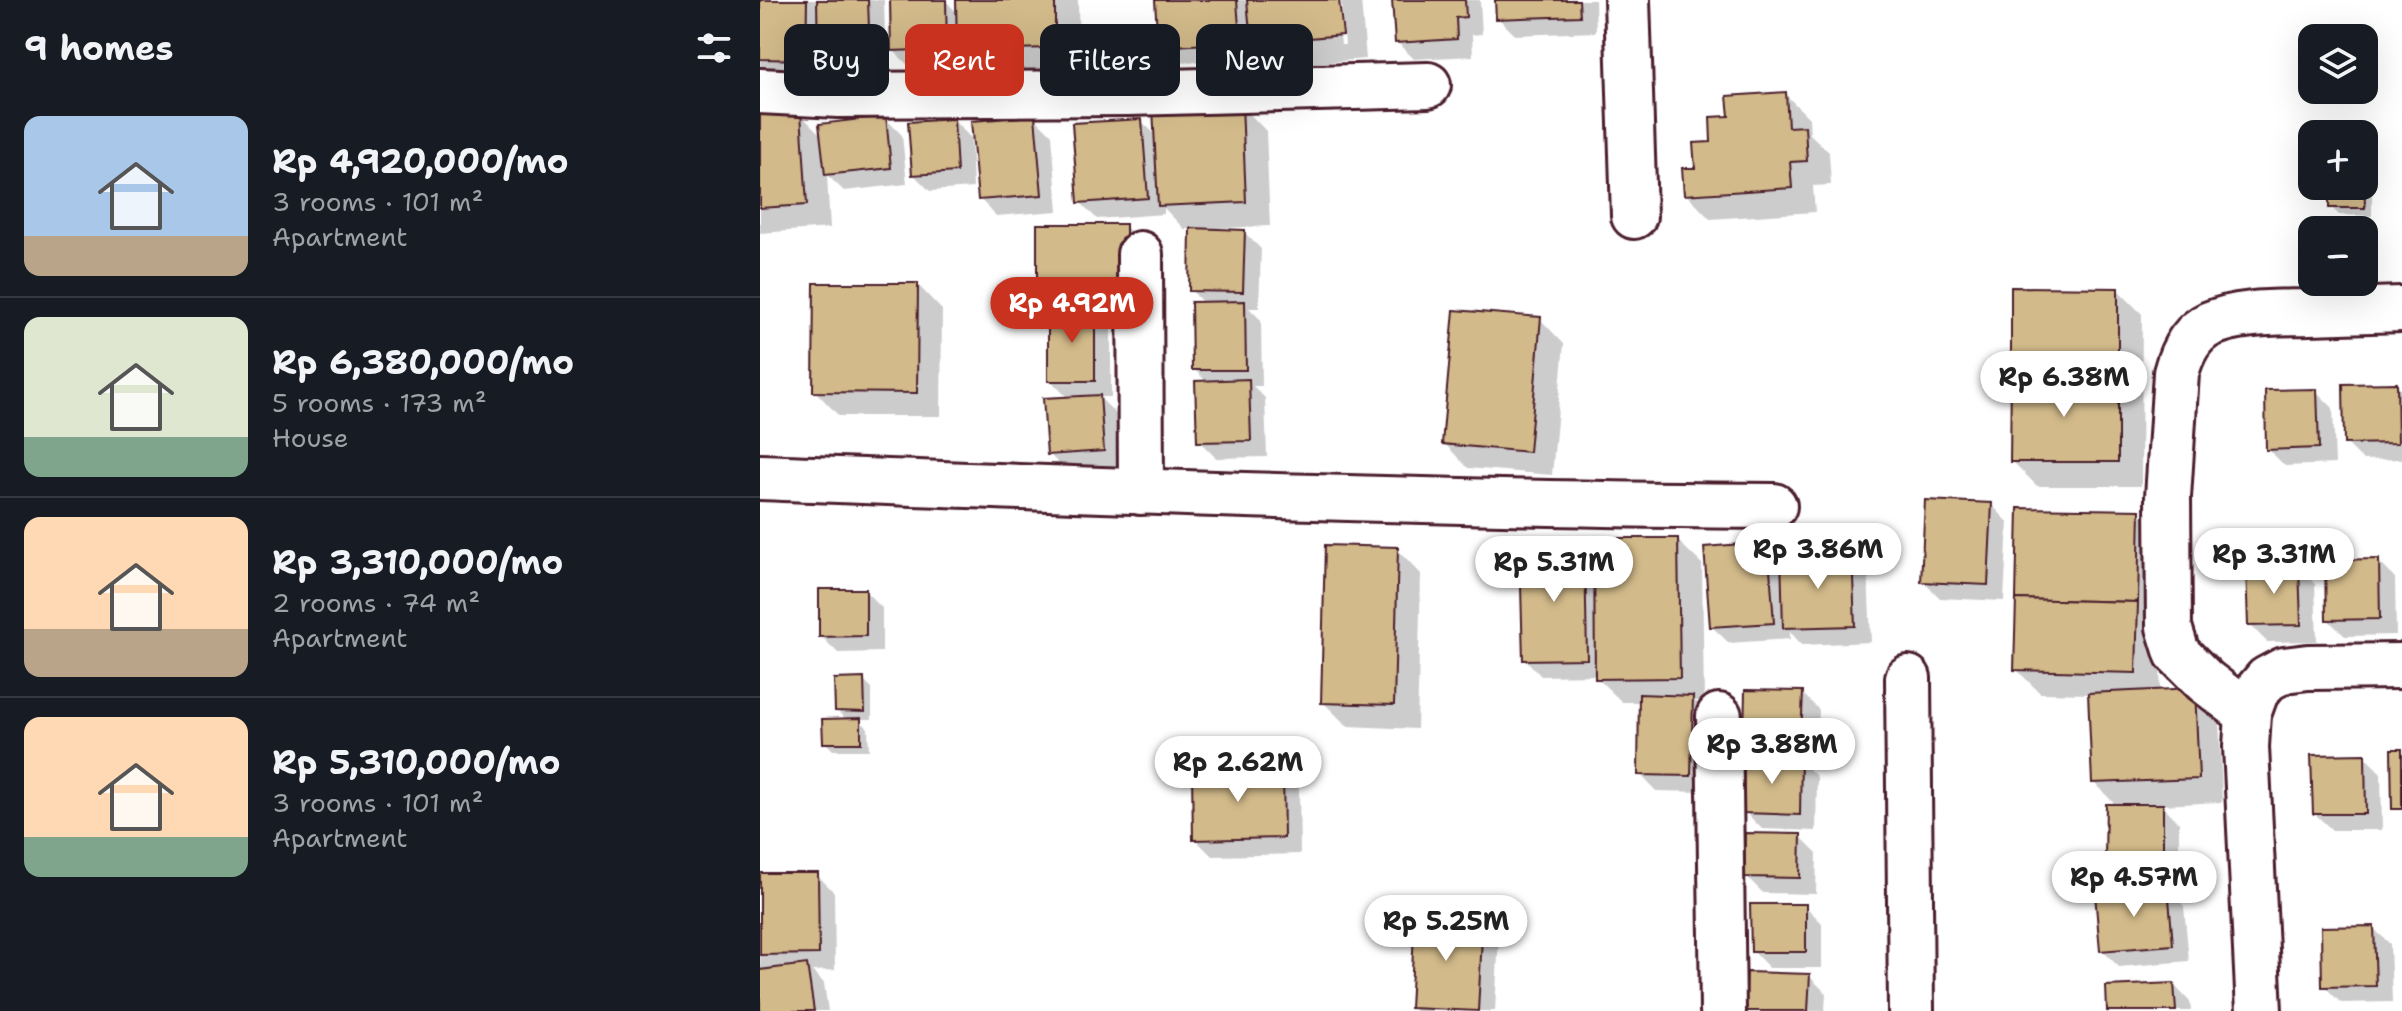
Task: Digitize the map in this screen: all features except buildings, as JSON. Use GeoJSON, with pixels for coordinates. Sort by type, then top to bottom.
{"type":"FeatureCollection","features":[{"type":"Feature","properties":{"kind":"street"},"geometry":{"type":"LineString","coordinates":[[1627,0],[1634,216]]}},
{"type":"Feature","properties":{"kind":"street"},"geometry":{"type":"LineString","coordinates":[[760,91],[838,95],[1128,93],[1428,85]]}},
{"type":"Feature","properties":{"kind":"street"},"geometry":{"type":"LineString","coordinates":[[1140,254],[1141,492]]}},
{"type":"Feature","properties":{"kind":"street"},"geometry":{"type":"LineString","coordinates":[[2248,714],[2205,681],[2177,653],[2169,627],[2168,497],[2176,373],[2181,354],[2194,336],[2209,325],[2233,318],[2267,313],[2402,309]]}},
{"type":"Feature","properties":{"kind":"street"},"geometry":{"type":"LineString","coordinates":[[760,477],[1141,492],[1774,506]]}},
{"type":"Feature","properties":{"kind":"street"},"geometry":{"type":"LineString","coordinates":[[2259,1011],[2246,747],[2248,714],[2256,692],[2267,679],[2284,670],[2402,666]]}},
{"type":"Feature","properties":{"kind":"street"},"geometry":{"type":"LineString","coordinates":[[1908,678],[1911,1011]]}},
{"type":"Feature","properties":{"kind":"street"},"geometry":{"type":"LineString","coordinates":[[1719,716],[1723,1011]]}}]}
